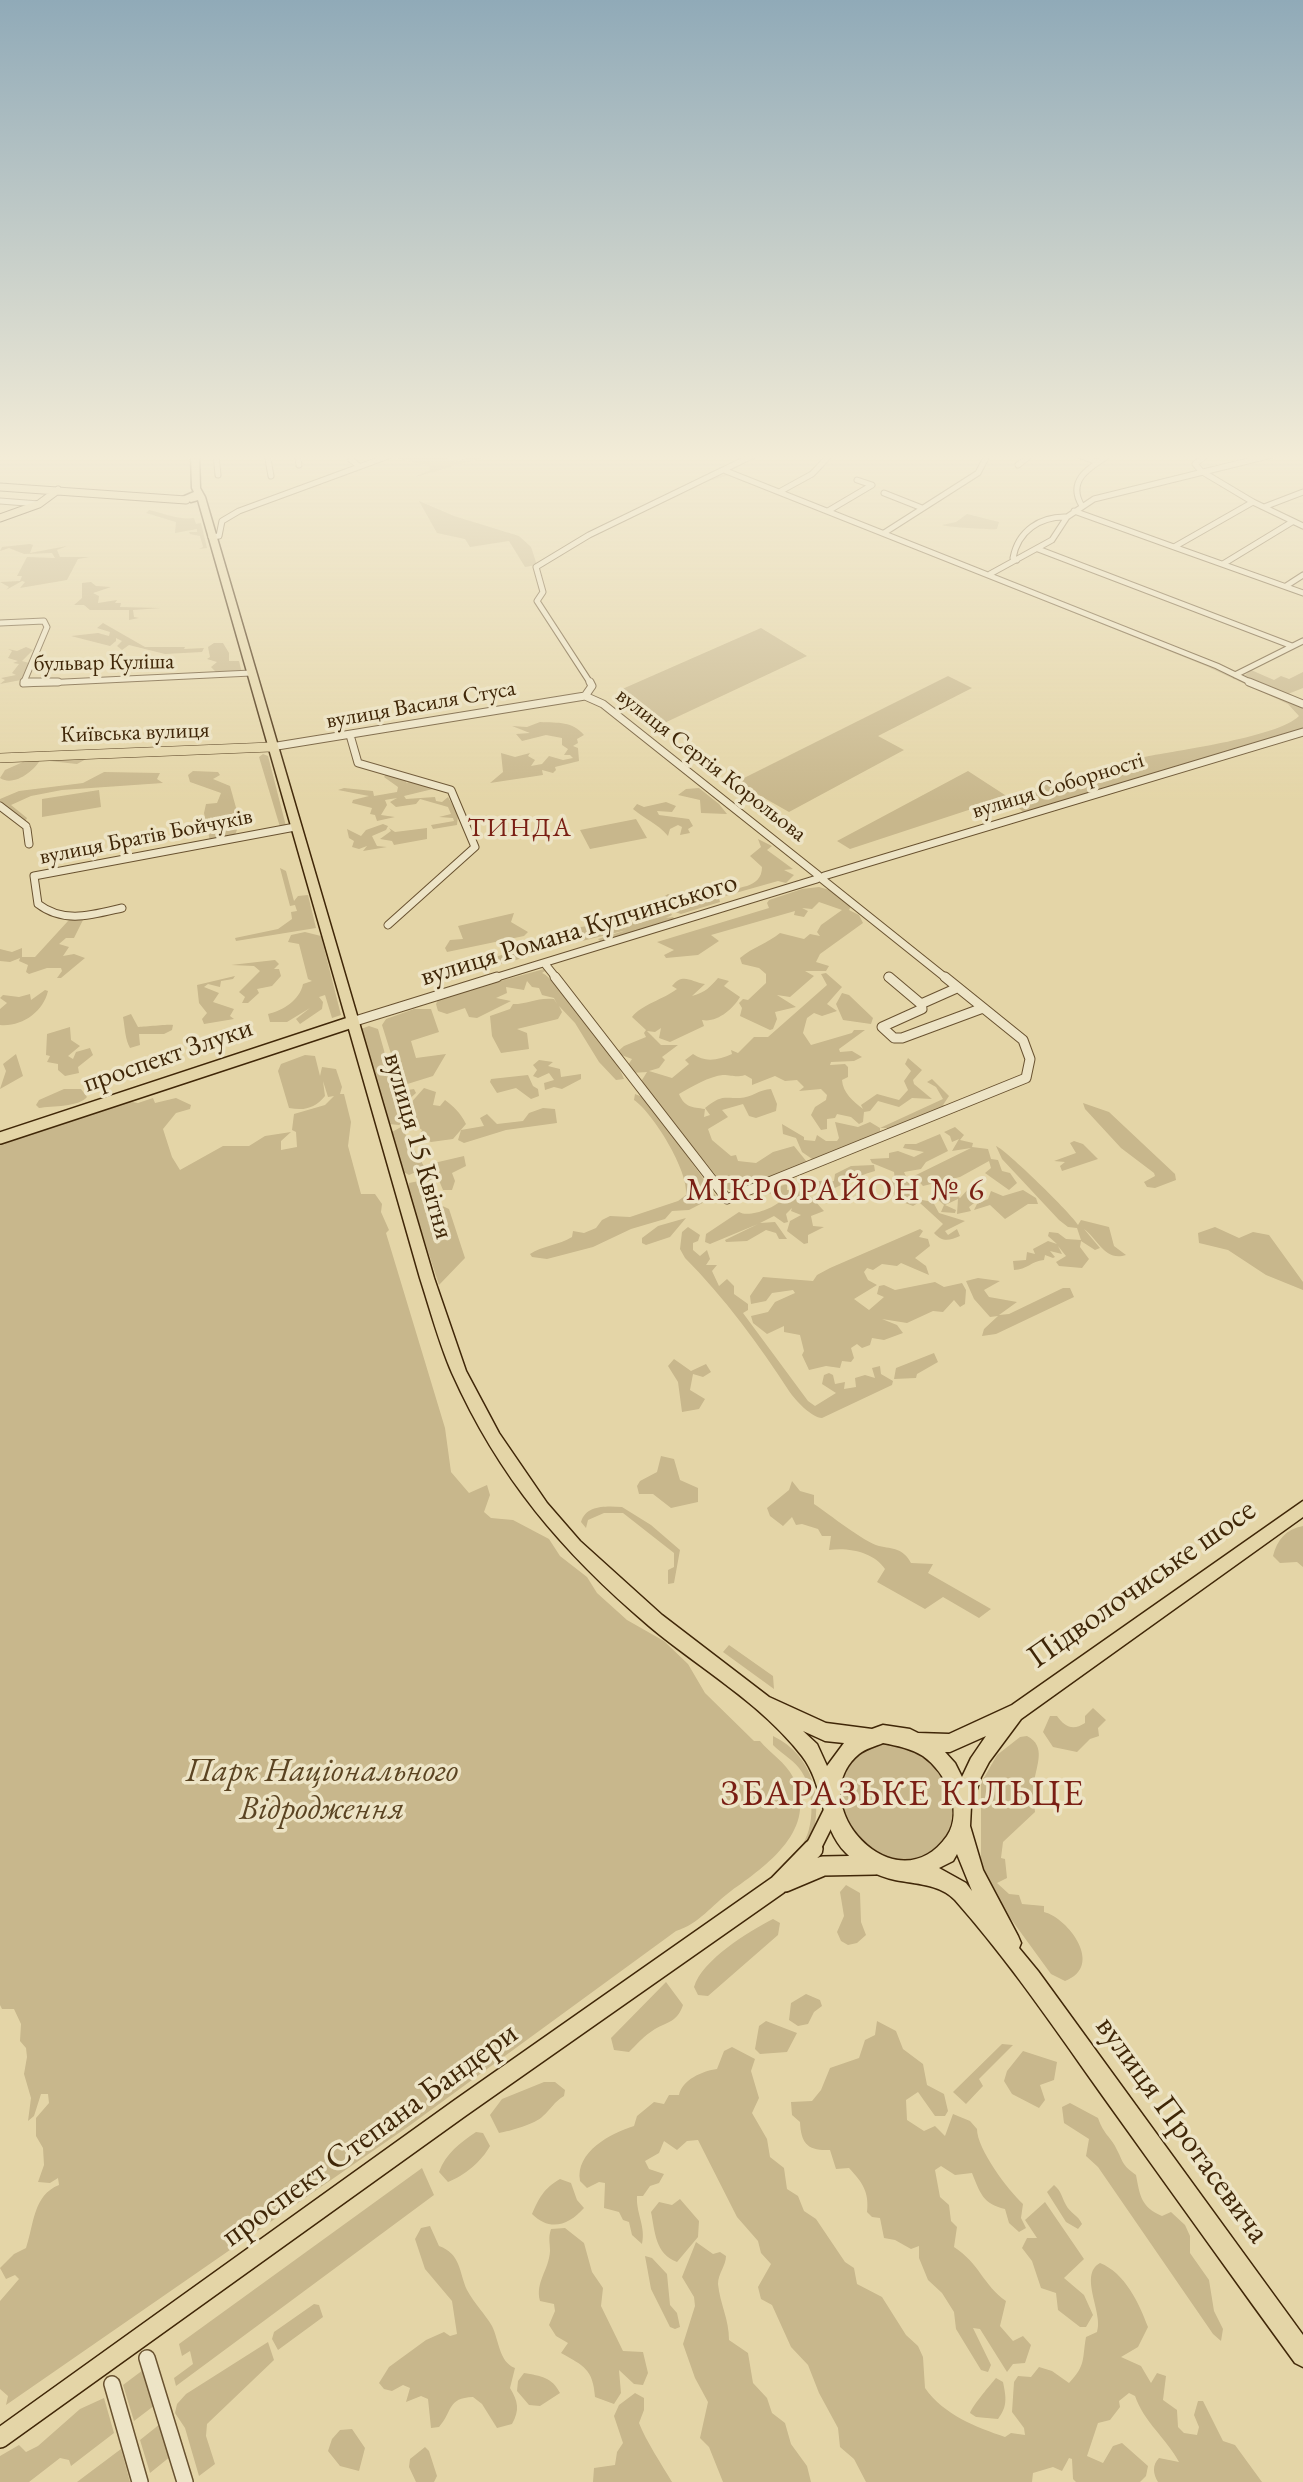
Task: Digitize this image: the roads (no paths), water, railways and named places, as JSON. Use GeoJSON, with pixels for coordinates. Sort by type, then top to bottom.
{"type":"FeatureCollection","features":[{"type":"Feature","properties":{"kind":"highway","name":"вулиця 15 Квітня"},"geometry":{"type":"LineString","coordinates":[[221,570],[352,1022],[459,1371],[493,1438],[541,1508],[574,1546],[656,1621],[757,1697],[810,1751],[831,1801]]}},
{"type":"Feature","properties":{"kind":"highway","name":"Підволочиське шосе"},"geometry":{"type":"LineString","coordinates":[[920,1742],[950,1743],[1018,1711],[1303,1508]]}},
{"type":"Feature","properties":{"kind":"highway","name":"вулиця 15 Квітня"},"geometry":{"type":"LineString","coordinates":[[757,1697],[825,1732],[871,1737]]}},
{"type":"Feature","properties":{"kind":"highway","name":"Підволочиське шосе"},"geometry":{"type":"LineString","coordinates":[[962,1818],[972,1771],[988,1745],[1018,1711]]}},
{"type":"Feature","properties":{"kind":"highway"},"geometry":{"type":"LineString","coordinates":[[895,1734],[920,1742],[937,1753],[950,1769],[959,1787],[962,1818],[953,1845],[940,1859],[923,1868],[903,1871],[878,1866],[857,1852],[841,1833],[831,1801],[832,1777],[842,1757],[858,1742],[871,1737],[895,1734]]}},
{"type":"Feature","properties":{"kind":"highway","name":"вулиця Протасевича"},"geometry":{"type":"LineString","coordinates":[[962,1818],[965,1851],[977,1884],[1031,1978]]}},
{"type":"Feature","properties":{"kind":"highway","name":"вулиця Протасевича"},"geometry":{"type":"LineString","coordinates":[[903,1871],[936,1877],[959,1890],[1031,1978],[1303,2355]]}},
{"type":"Feature","properties":{"kind":"main road","name":"Київська вулиця"},"geometry":{"type":"LineString","coordinates":[[0,758],[271,747]]}},
{"type":"Feature","properties":{"kind":"main road","name":"проспект Злуки"},"geometry":{"type":"LineString","coordinates":[[0,1138],[352,1022]]}},
{"type":"Feature","properties":{"kind":"main road","name":"проспект Степана Бандери"},"geometry":{"type":"LineString","coordinates":[[0,2438],[460,2108],[778,1885],[812,1851],[831,1801]]}},
{"type":"Feature","properties":{"kind":"main road","name":"проспект Степана Бандери"},"geometry":{"type":"LineString","coordinates":[[778,1885],[823,1866],[878,1866]]}},
{"type":"Feature","properties":{"kind":"street"},"geometry":{"type":"LineString","coordinates":[[537,570],[543,592],[537,601],[590,684],[591,691],[580,696]]}},
{"type":"Feature","properties":{"kind":"street"},"geometry":{"type":"LineString","coordinates":[[979,570],[1303,704]]}},
{"type":"Feature","properties":{"kind":"street"},"geometry":{"type":"LineString","coordinates":[[990,574],[998,570]]}},
{"type":"Feature","properties":{"kind":"street"},"geometry":{"type":"LineString","coordinates":[[1093,570],[1292,646]]}},
{"type":"Feature","properties":{"kind":"street"},"geometry":{"type":"LineString","coordinates":[[1240,570],[1303,593]]}},
{"type":"Feature","properties":{"kind":"street"},"geometry":{"type":"LineString","coordinates":[[1286,586],[1303,575]]}},
{"type":"Feature","properties":{"kind":"street","name":"бульвар Куліша"},"geometry":{"type":"LineString","coordinates":[[0,623],[44,621],[47,627],[23,684],[251,673]]}},
{"type":"Feature","properties":{"kind":"street"},"geometry":{"type":"LineString","coordinates":[[1235,675],[1303,640]]}},
{"type":"Feature","properties":{"kind":"street","name":"вулиця Василя Стуса"},"geometry":{"type":"LineString","coordinates":[[271,747],[580,696]]}},
{"type":"Feature","properties":{"kind":"street","name":"вулиця Сергія Корольова"},"geometry":{"type":"LineString","coordinates":[[545,964],[727,1199],[1021,1082],[1029,1074],[1030,1055],[1016,1034],[603,704],[580,696]]}},
{"type":"Feature","properties":{"kind":"street","name":"вулиця Соборності"},"geometry":{"type":"LineString","coordinates":[[820,877],[1303,732]]}},
{"type":"Feature","properties":{"kind":"street"},"geometry":{"type":"LineString","coordinates":[[350,735],[358,763],[451,790],[475,847],[388,925]]}},
{"type":"Feature","properties":{"kind":"street"},"geometry":{"type":"LineString","coordinates":[[0,806],[27,827],[29,844]]}},
{"type":"Feature","properties":{"kind":"street","name":"вулиця Братів Бойчуків"},"geometry":{"type":"LineString","coordinates":[[122,908],[80,916],[57,916],[37,904],[34,876],[295,828]]}},
{"type":"Feature","properties":{"kind":"street","name":"вулиця Романа Купчинського"},"geometry":{"type":"LineString","coordinates":[[352,1022],[820,877]]}},
{"type":"Feature","properties":{"kind":"street"},"geometry":{"type":"LineString","coordinates":[[888,977],[921,1004],[922,1009],[883,1027],[894,1038],[902,1038],[983,1008]]}},
{"type":"Feature","properties":{"kind":"street"},"geometry":{"type":"LineString","coordinates":[[921,1004],[957,988]]}},
{"type":"Feature","properties":{"kind":"street"},"geometry":{"type":"LineString","coordinates":[[147,2358],[186,2482]]}},
{"type":"Feature","properties":{"kind":"street"},"geometry":{"type":"LineString","coordinates":[[112,2384],[140,2482]]}},
{"type":"Feature","properties":{"kind":"district","name":"ТИНДА"},"geometry":{"type":"Point","coordinates":[520,829]}},
{"type":"Feature","properties":{"kind":"district","name":"МІКРОРАЙОН № 6"},"geometry":{"type":"Point","coordinates":[836,1191]}},
{"type":"Feature","properties":{"kind":"district","name":"ЗБАРАЗЬКЕ КІЛЬЦЕ"},"geometry":{"type":"Point","coordinates":[903,1795]}},
{"type":"Feature","properties":{"kind":"park label","name":"Парк Національного Відродження"},"geometry":{"type":"Point","coordinates":[322,1791]}}]}
